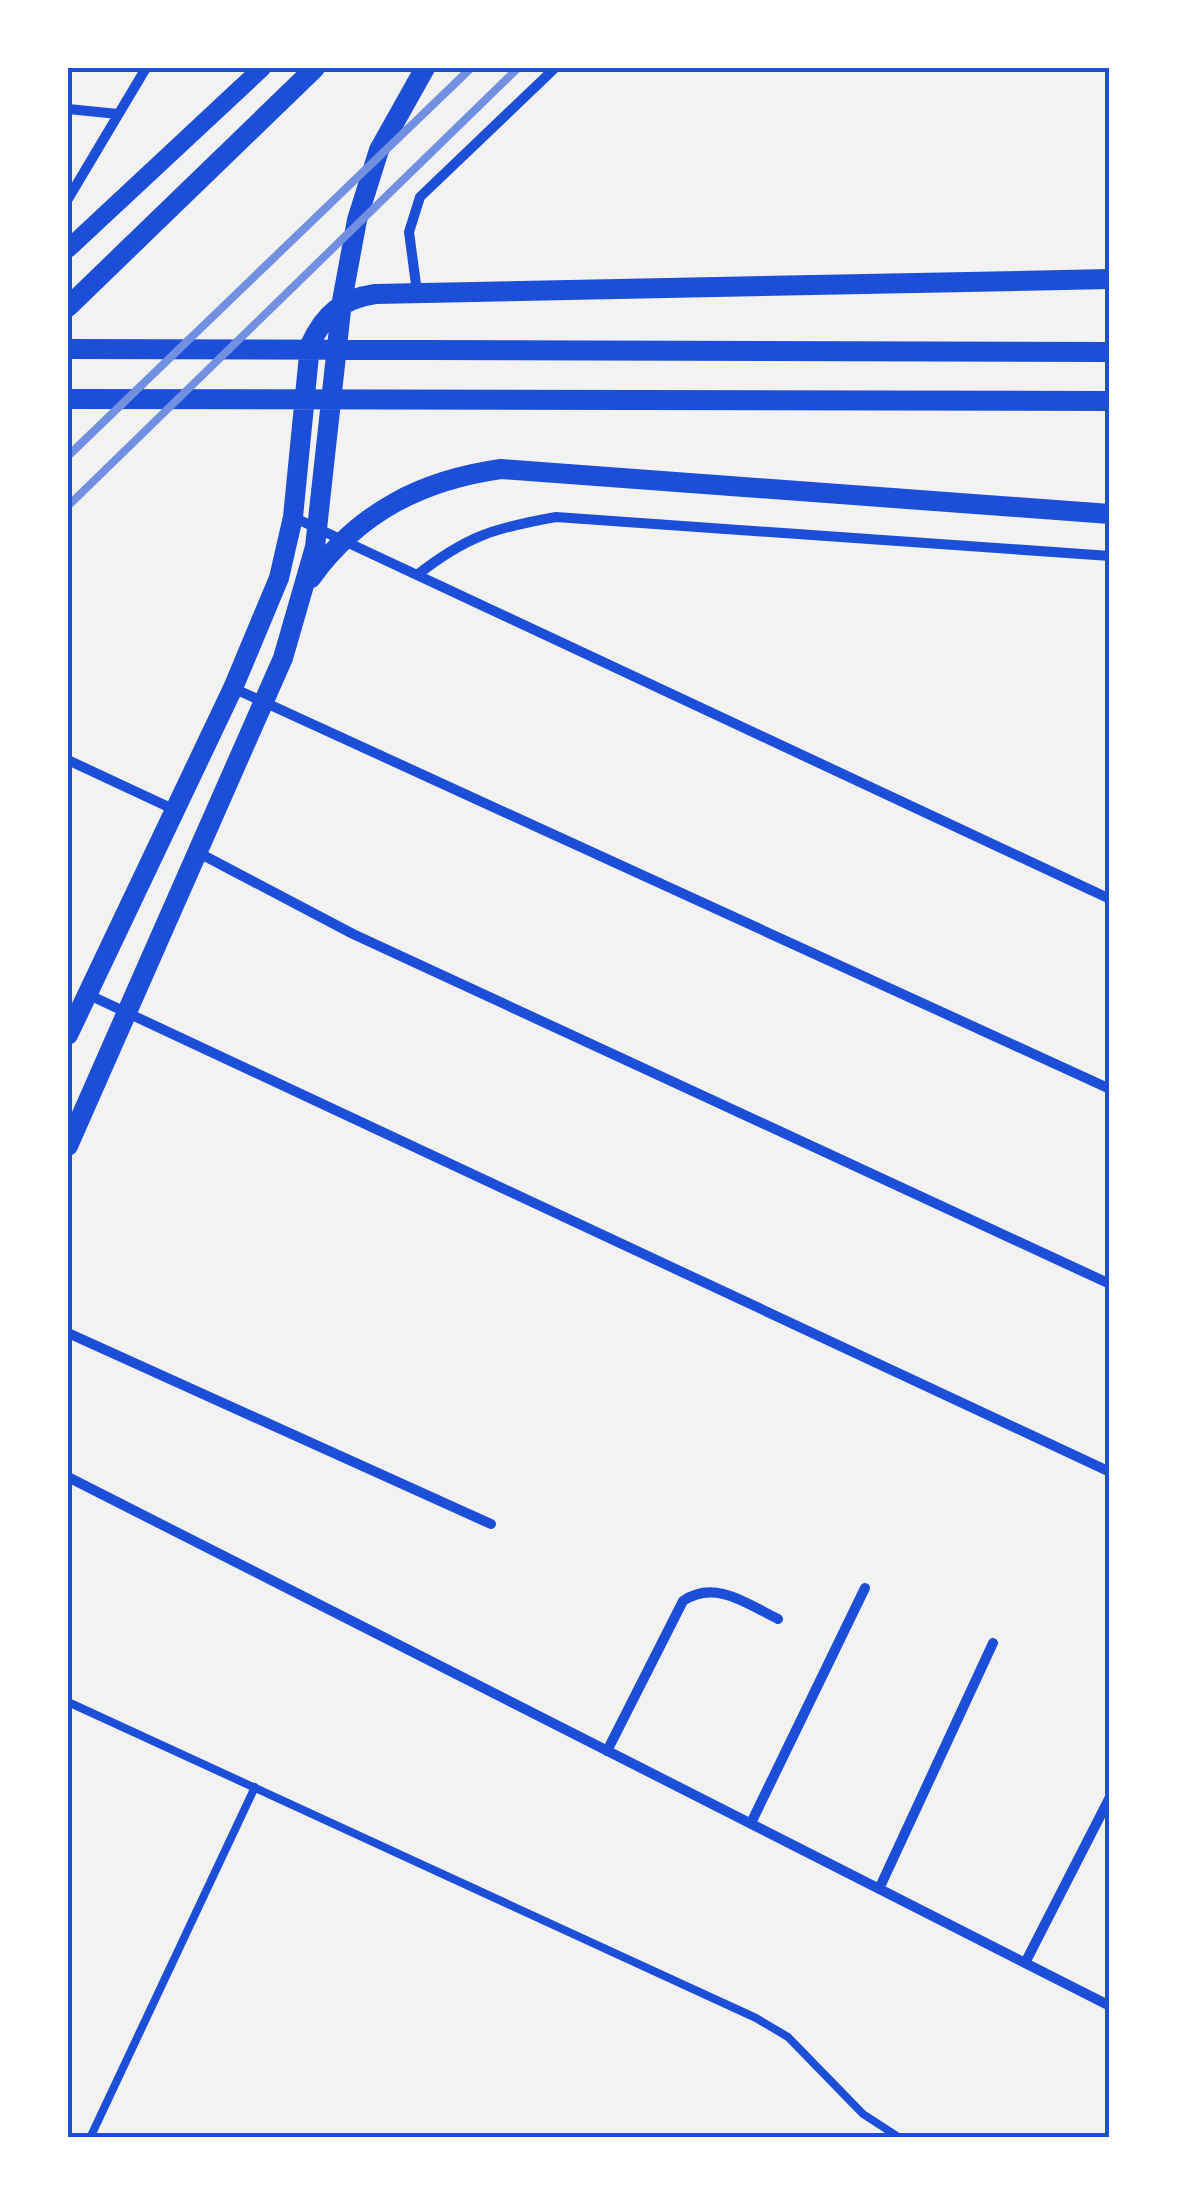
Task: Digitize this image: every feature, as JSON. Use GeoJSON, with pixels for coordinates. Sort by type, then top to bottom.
{"type":"FeatureCollection","features":[{"type":"Feature","properties":{"kind":"main road"},"geometry":{"type":"LineString","coordinates":[[68,307],[315,68]]}},
{"type":"Feature","properties":{"kind":"main road"},"geometry":{"type":"LineString","coordinates":[[68,1146],[262,712],[304,588],[315,547],[342,301],[357,220],[379,150],[424,68]]}},
{"type":"Feature","properties":{"kind":"main road"},"geometry":{"type":"LineString","coordinates":[[68,1036],[232,688],[279,578],[293,518],[308,362],[318,328],[342,304],[358,296],[417,292],[1110,279]]}},
{"type":"Feature","properties":{"kind":"main road"},"geometry":{"type":"LineString","coordinates":[[68,349],[1110,352]]}},
{"type":"Feature","properties":{"kind":"main road"},"geometry":{"type":"LineString","coordinates":[[68,399],[1110,400]]}},
{"type":"Feature","properties":{"kind":"main road"},"geometry":{"type":"LineString","coordinates":[[304,588],[356,528],[388,504],[424,486],[501,468],[1110,514]]}},
{"type":"Feature","properties":{"kind":"street"},"geometry":{"type":"LineString","coordinates":[[68,199],[146,68]]}},
{"type":"Feature","properties":{"kind":"street"},"geometry":{"type":"LineString","coordinates":[[68,249],[262,68]]}},
{"type":"Feature","properties":{"kind":"street"},"geometry":{"type":"LineString","coordinates":[[417,292],[409,232],[420,196],[555,68]]}},
{"type":"Feature","properties":{"kind":"street"},"geometry":{"type":"LineString","coordinates":[[68,109],[118,114]]}},
{"type":"Feature","properties":{"kind":"street"},"geometry":{"type":"LineString","coordinates":[[293,518],[1110,899]]}},
{"type":"Feature","properties":{"kind":"street"},"geometry":{"type":"LineString","coordinates":[[417,576],[456,544],[504,526],[556,518],[1110,556]]}},
{"type":"Feature","properties":{"kind":"street"},"geometry":{"type":"LineString","coordinates":[[232,688],[1110,1089]]}},
{"type":"Feature","properties":{"kind":"street"},"geometry":{"type":"LineString","coordinates":[[70,761],[175,810]]}},
{"type":"Feature","properties":{"kind":"street"},"geometry":{"type":"LineString","coordinates":[[199,853],[353,934],[1110,1284]]}},
{"type":"Feature","properties":{"kind":"street"},"geometry":{"type":"LineString","coordinates":[[87,994],[1110,1472]]}},
{"type":"Feature","properties":{"kind":"street"},"geometry":{"type":"LineString","coordinates":[[68,1333],[491,1524]]}},
{"type":"Feature","properties":{"kind":"street"},"geometry":{"type":"LineString","coordinates":[[68,1477],[1110,2006]]}},
{"type":"Feature","properties":{"kind":"street"},"geometry":{"type":"LineString","coordinates":[[751,1822],[865,1588]]}},
{"type":"Feature","properties":{"kind":"street"},"geometry":{"type":"LineString","coordinates":[[607,1751],[683,1601],[695,1592],[723,1592],[778,1619]]}},
{"type":"Feature","properties":{"kind":"street"},"geometry":{"type":"LineString","coordinates":[[879,1889],[993,1643]]}},
{"type":"Feature","properties":{"kind":"street"},"geometry":{"type":"LineString","coordinates":[[1025,1964],[1110,1797]]}},
{"type":"Feature","properties":{"kind":"lane"},"geometry":{"type":"LineString","coordinates":[[68,1702],[756,2018],[788,2036],[863,2114],[900,2138]]}},
{"type":"Feature","properties":{"kind":"lane"},"geometry":{"type":"LineString","coordinates":[[90,2138],[255,1787]]}},
{"type":"Feature","properties":{"kind":"railway"},"geometry":{"type":"LineString","coordinates":[[68,456],[471,68]]}},
{"type":"Feature","properties":{"kind":"railway"},"geometry":{"type":"LineString","coordinates":[[68,506],[518,68]]}}]}
